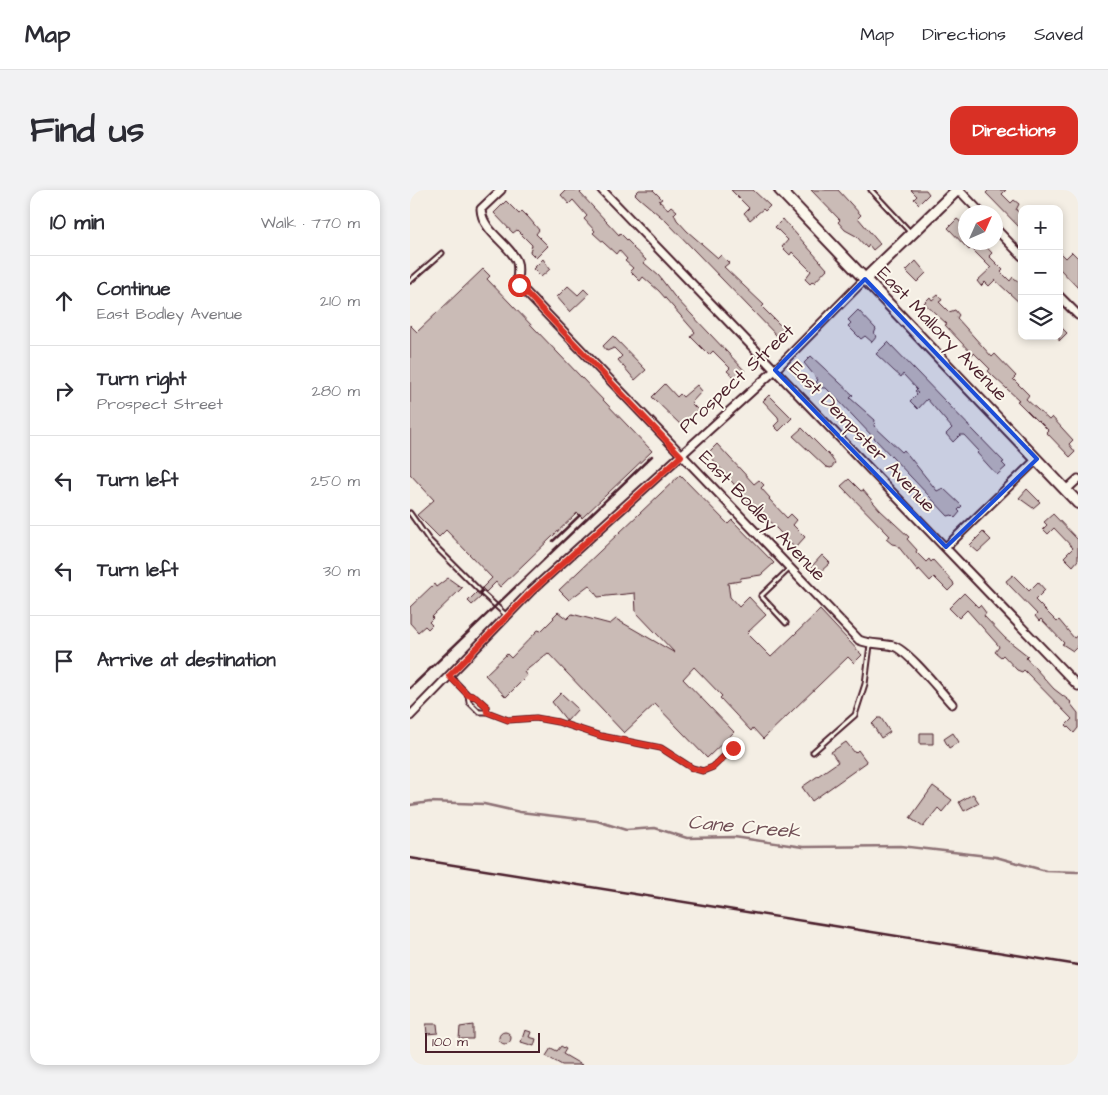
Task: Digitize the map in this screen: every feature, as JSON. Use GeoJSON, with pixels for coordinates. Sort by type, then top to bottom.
{"type":"FeatureCollection","features":[{"type":"Feature","properties":{"kind":"main road","name":"East Mallory Avenue"},"geometry":{"type":"LineString","coordinates":[[780,190],[1078,502]]}},
{"type":"Feature","properties":{"kind":"main road","name":"Prospect Street"},"geometry":{"type":"LineString","coordinates":[[865,279],[958,190]]}},
{"type":"Feature","properties":{"kind":"street","name":"East Bodley Avenue"},"geometry":{"type":"LineString","coordinates":[[501,190],[481,209],[482,219],[516,259],[519,269],[516,278],[519,285],[858,640],[870,645]]}},
{"type":"Feature","properties":{"kind":"street","name":"East Dempster Avenue"},"geometry":{"type":"LineString","coordinates":[[602,190],[1078,686]]}},
{"type":"Feature","properties":{"kind":"street"},"geometry":{"type":"LineString","coordinates":[[958,190],[973,205]]}},
{"type":"Feature","properties":{"kind":"street"},"geometry":{"type":"LineString","coordinates":[[1003,236],[1018,252]]}},
{"type":"Feature","properties":{"kind":"street","name":"Prospect Street"},"geometry":{"type":"LineString","coordinates":[[410,716],[532,591],[774,370],[865,279]]}},
{"type":"Feature","properties":{"kind":"street"},"geometry":{"type":"LineString","coordinates":[[1063,300],[1078,315]]}},
{"type":"Feature","properties":{"kind":"street"},"geometry":{"type":"LineString","coordinates":[[946,547],[1037,459]]}},
{"type":"Feature","properties":{"kind":"street"},"geometry":{"type":"LineString","coordinates":[[1066,490],[1078,479]]}},
{"type":"Feature","properties":{"kind":"street"},"geometry":{"type":"LineString","coordinates":[[870,645],[894,646],[907,655],[952,704]]}},
{"type":"Feature","properties":{"kind":"lane"},"geometry":{"type":"LineString","coordinates":[[871,190],[912,234]]}},
{"type":"Feature","properties":{"kind":"lane"},"geometry":{"type":"LineString","coordinates":[[410,282],[442,253]]}},
{"type":"Feature","properties":{"kind":"lane"},"geometry":{"type":"LineString","coordinates":[[410,513],[429,540],[479,590]]}},
{"type":"Feature","properties":{"kind":"lane"},"geometry":{"type":"LineString","coordinates":[[786,623],[760,596],[789,568]]}},
{"type":"Feature","properties":{"kind":"lane"},"geometry":{"type":"LineString","coordinates":[[483,594],[507,616]]}},
{"type":"Feature","properties":{"kind":"lane"},"geometry":{"type":"LineString","coordinates":[[813,752],[855,715],[865,684],[870,645]]}},
{"type":"Feature","properties":{"kind":"lane"},"geometry":{"type":"LineString","coordinates":[[449,676],[468,695],[476,697],[486,706],[487,712]]}},
{"type":"Feature","properties":{"kind":"lane"},"geometry":{"type":"LineString","coordinates":[[468,695],[469,702],[479,712],[487,712],[508,720],[536,718],[558,722],[601,736],[661,748],[692,768],[702,771],[713,767],[733,748]]}},
{"type":"Feature","properties":{"kind":"highlighted area"},"geometry":{"type":"Polygon","coordinates":[[[865,279],[1037,459],[946,547],[775,370],[865,279]]]}},
{"type":"Feature","properties":{"kind":"building"},"geometry":{"type":"Polygon","coordinates":[[[566,190],[583,190],[580,193],[619,235],[620,233],[634,247],[646,260],[644,263],[659,276],[674,296],[745,371],[736,379],[727,371],[730,368],[713,351],[709,355],[691,337],[695,332],[659,291],[643,277],[640,281],[630,271],[633,268],[625,261],[627,259],[619,250],[616,254],[593,233],[595,231],[584,219],[587,216],[573,200],[569,204],[561,195],[566,190]]]}},
{"type":"Feature","properties":{"kind":"building"},"geometry":{"type":"Polygon","coordinates":[[[639,190],[653,190],[662,199],[659,201],[668,209],[671,206],[677,211],[674,214],[677,220],[687,231],[718,258],[721,255],[729,263],[724,267],[764,305],[762,307],[782,327],[785,324],[789,328],[779,338],[666,221],[635,194],[639,190]]]}},
{"type":"Feature","properties":{"kind":"building"},"geometry":{"type":"Polygon","coordinates":[[[731,190],[753,190],[770,206],[765,211],[763,209],[750,220],[744,213],[749,208],[731,190]]]}},
{"type":"Feature","properties":{"kind":"building"},"geometry":{"type":"Polygon","coordinates":[[[811,190],[838,190],[861,215],[858,218],[880,244],[873,250],[869,245],[867,248],[856,236],[845,230],[838,222],[840,220],[811,190]]]}},
{"type":"Feature","properties":{"kind":"building"},"geometry":{"type":"Polygon","coordinates":[[[911,190],[926,190],[929,194],[919,204],[914,199],[917,196],[911,190]]]}},
{"type":"Feature","properties":{"kind":"building"},"geometry":{"type":"Polygon","coordinates":[[[989,190],[1006,190],[1002,194],[1011,203],[1014,200],[1019,204],[1016,210],[1018,212],[1018,226],[1003,210],[1003,205],[998,205],[986,193],[989,190]]]}},
{"type":"Feature","properties":{"kind":"building"},"geometry":{"type":"Polygon","coordinates":[[[506,201],[519,214],[522,211],[529,218],[539,230],[536,234],[548,246],[536,258],[530,252],[532,245],[517,230],[513,233],[494,213],[506,201]]]}},
{"type":"Feature","properties":{"kind":"building"},"geometry":{"type":"Polygon","coordinates":[[[783,219],[827,269],[814,283],[813,281],[810,284],[805,279],[811,271],[792,252],[790,255],[782,247],[788,240],[775,227],[783,219]]]}},
{"type":"Feature","properties":{"kind":"building"},"geometry":{"type":"Polygon","coordinates":[[[958,220],[958,238],[948,228],[958,220]]]}},
{"type":"Feature","properties":{"kind":"building"},"geometry":{"type":"Polygon","coordinates":[[[973,250],[989,250],[992,253],[989,256],[1003,270],[1001,272],[1010,281],[1013,277],[1018,281],[1018,301],[995,280],[989,286],[985,282],[981,286],[977,281],[991,268],[973,250]]]}},
{"type":"Feature","properties":{"kind":"building"},"geometry":{"type":"Polygon","coordinates":[[[1072,252],[1078,258],[1078,288],[1063,272],[1063,255],[1066,258],[1072,252]]]}},
{"type":"Feature","properties":{"kind":"building"},"geometry":{"type":"Polygon","coordinates":[[[543,259],[550,269],[541,277],[533,269],[543,259]]]}},
{"type":"Feature","properties":{"kind":"building"},"geometry":{"type":"Polygon","coordinates":[[[916,261],[926,273],[917,282],[906,271],[916,261]]]}},
{"type":"Feature","properties":{"kind":"building"},"geometry":{"type":"Polygon","coordinates":[[[483,269],[490,276],[487,279],[652,451],[582,518],[577,513],[500,587],[496,582],[486,592],[482,588],[492,578],[446,530],[439,537],[417,515],[434,500],[410,474],[410,325],[417,332],[483,269]]]}},
{"type":"Feature","properties":{"kind":"building"},"geometry":{"type":"Polygon","coordinates":[[[568,286],[578,295],[584,289],[589,294],[570,312],[557,297],[568,286]]]}},
{"type":"Feature","properties":{"kind":"building"},"geometry":{"type":"Polygon","coordinates":[[[938,295],[942,300],[939,302],[949,312],[955,310],[959,315],[957,318],[992,357],[995,354],[1016,376],[1013,379],[1029,395],[1026,399],[1049,420],[1052,417],[1073,440],[1069,444],[1075,452],[1070,457],[1046,432],[1048,430],[1017,401],[1019,400],[988,371],[990,369],[974,353],[973,355],[945,325],[947,324],[924,303],[930,297],[932,300],[938,295]]]}},
{"type":"Feature","properties":{"kind":"building"},"geometry":{"type":"Polygon","coordinates":[[[858,310],[876,329],[874,334],[877,336],[872,342],[865,336],[861,339],[848,326],[851,323],[848,320],[858,310]]]}},
{"type":"Feature","properties":{"kind":"building"},"geometry":{"type":"Polygon","coordinates":[[[1063,329],[1067,333],[1063,337],[1063,329]]]}},
{"type":"Feature","properties":{"kind":"building"},"geometry":{"type":"Polygon","coordinates":[[[613,336],[646,370],[635,380],[618,360],[622,356],[614,348],[607,351],[603,346],[613,336]]]}},
{"type":"Feature","properties":{"kind":"building"},"geometry":{"type":"Polygon","coordinates":[[[888,342],[1004,462],[1002,463],[1006,467],[997,475],[964,435],[960,435],[953,442],[946,434],[952,428],[927,399],[918,409],[910,401],[918,393],[915,391],[917,389],[903,374],[901,377],[876,354],[888,342]]]}},
{"type":"Feature","properties":{"kind":"building"},"geometry":{"type":"Polygon","coordinates":[[[811,356],[853,395],[850,398],[875,420],[874,426],[902,452],[904,450],[937,491],[943,488],[962,506],[955,518],[952,515],[948,516],[836,398],[826,388],[822,388],[816,382],[818,380],[804,363],[811,356]]]}},
{"type":"Feature","properties":{"kind":"building"},"geometry":{"type":"Polygon","coordinates":[[[665,384],[677,397],[680,394],[683,397],[697,385],[702,391],[691,403],[699,411],[683,427],[652,397],[665,384]]]}},
{"type":"Feature","properties":{"kind":"building"},"geometry":{"type":"Polygon","coordinates":[[[769,395],[792,418],[779,431],[774,426],[779,421],[778,417],[763,401],[769,395]]]}},
{"type":"Feature","properties":{"kind":"building"},"geometry":{"type":"Polygon","coordinates":[[[802,428],[830,456],[835,463],[831,468],[826,467],[793,436],[802,428]]]}},
{"type":"Feature","properties":{"kind":"building"},"geometry":{"type":"Polygon","coordinates":[[[717,444],[754,484],[759,480],[764,485],[761,488],[787,518],[791,514],[797,520],[793,525],[805,537],[795,548],[758,509],[756,510],[710,456],[708,453],[717,444]]]}},
{"type":"Feature","properties":{"kind":"building"},"geometry":{"type":"Polygon","coordinates":[[[680,475],[728,524],[732,520],[774,563],[761,575],[741,578],[740,581],[728,583],[730,597],[739,607],[749,597],[766,615],[747,633],[771,657],[820,610],[862,655],[854,663],[848,657],[763,739],[753,728],[751,731],[720,698],[722,696],[694,667],[683,679],[734,732],[707,758],[655,704],[624,733],[548,653],[524,672],[527,676],[506,697],[485,675],[507,654],[511,658],[538,630],[541,631],[558,612],[567,619],[572,614],[610,624],[616,619],[675,653],[636,612],[635,593],[598,597],[589,585],[569,600],[559,590],[680,475]]]}},
{"type":"Feature","properties":{"kind":"building"},"geometry":{"type":"Polygon","coordinates":[[[849,479],[861,491],[863,490],[880,510],[909,537],[907,539],[926,562],[929,559],[931,562],[933,560],[953,582],[954,585],[948,591],[934,577],[930,581],[919,569],[918,571],[897,545],[892,544],[886,539],[890,536],[841,486],[849,479]]]}},
{"type":"Feature","properties":{"kind":"building"},"geometry":{"type":"Polygon","coordinates":[[[1027,489],[1040,502],[1033,508],[1019,498],[1027,489]]]}},
{"type":"Feature","properties":{"kind":"building"},"geometry":{"type":"Polygon","coordinates":[[[1053,514],[1078,540],[1078,560],[1073,566],[1064,557],[1073,548],[1054,528],[1048,534],[1043,529],[1047,525],[1044,522],[1053,514]]]}},
{"type":"Feature","properties":{"kind":"building"},"geometry":{"type":"Polygon","coordinates":[[[983,532],[991,540],[978,552],[970,545],[983,532]]]}},
{"type":"Feature","properties":{"kind":"building"},"geometry":{"type":"Polygon","coordinates":[[[822,555],[830,563],[819,573],[812,566],[822,555]]]}},
{"type":"Feature","properties":{"kind":"building"},"geometry":{"type":"Polygon","coordinates":[[[1013,575],[1029,591],[1038,582],[1045,590],[1035,600],[1057,622],[1059,620],[1074,638],[1078,635],[1078,646],[1073,651],[1062,644],[1064,643],[1041,619],[1039,621],[1035,616],[1037,614],[1008,584],[1006,581],[1013,575]]]}},
{"type":"Feature","properties":{"kind":"building"},"geometry":{"type":"Polygon","coordinates":[[[448,578],[462,588],[432,617],[429,622],[432,625],[428,629],[425,626],[418,632],[410,623],[410,607],[434,584],[436,587],[448,578]]]}},
{"type":"Feature","properties":{"kind":"building"},"geometry":{"type":"Polygon","coordinates":[[[477,592],[481,597],[472,605],[468,601],[477,592]]]}},
{"type":"Feature","properties":{"kind":"building"},"geometry":{"type":"Polygon","coordinates":[[[964,593],[978,607],[980,605],[986,613],[984,616],[1005,638],[1028,656],[1026,658],[1054,689],[1071,702],[1078,713],[1078,728],[1074,733],[1066,725],[1072,719],[1024,670],[1022,672],[1017,670],[1003,655],[1001,657],[995,652],[999,647],[998,645],[967,610],[959,618],[949,608],[964,593]]]}},
{"type":"Feature","properties":{"kind":"building"},"geometry":{"type":"Polygon","coordinates":[[[561,693],[578,709],[567,721],[552,702],[561,693]]]}},
{"type":"Feature","properties":{"kind":"building"},"geometry":{"type":"Polygon","coordinates":[[[878,718],[881,718],[890,732],[881,738],[872,724],[878,718]]]}},
{"type":"Feature","properties":{"kind":"building"},"geometry":{"type":"Polygon","coordinates":[[[920,733],[933,733],[933,744],[920,744],[920,733]]]}},
{"type":"Feature","properties":{"kind":"building"},"geometry":{"type":"Polygon","coordinates":[[[953,733],[959,742],[949,748],[944,739],[953,733]]]}},
{"type":"Feature","properties":{"kind":"building"},"geometry":{"type":"Polygon","coordinates":[[[846,742],[855,753],[858,750],[867,762],[812,801],[802,787],[838,762],[831,752],[846,742]]]}},
{"type":"Feature","properties":{"kind":"building"},"geometry":{"type":"Polygon","coordinates":[[[933,786],[952,800],[942,812],[938,808],[923,827],[910,818],[933,786]]]}},
{"type":"Feature","properties":{"kind":"building"},"geometry":{"type":"Polygon","coordinates":[[[973,794],[979,803],[964,811],[959,802],[973,794]]]}},
{"type":"Feature","properties":{"kind":"building"},"geometry":{"type":"Polygon","coordinates":[[[426,1024],[437,1024],[438,1033],[427,1034],[426,1024]]]}},
{"type":"Feature","properties":{"kind":"building"},"geometry":{"type":"Polygon","coordinates":[[[473,1025],[473,1039],[459,1039],[460,1027],[473,1025]]]}},
{"type":"Feature","properties":{"kind":"building"},"geometry":{"type":"Polygon","coordinates":[[[525,1030],[531,1032],[529,1037],[536,1039],[534,1046],[521,1042],[525,1030]]]}},
{"type":"Feature","properties":{"kind":"building"},"geometry":{"type":"Polygon","coordinates":[[[503,1032],[507,1032],[511,1038],[507,1044],[503,1044],[499,1040],[499,1036],[503,1032]]]}},
{"type":"Feature","properties":{"kind":"building"},"geometry":{"type":"Polygon","coordinates":[[[561,1046],[566,1049],[563,1054],[582,1065],[562,1065],[546,1056],[551,1048],[557,1051],[561,1046]]]}},
{"type":"Feature","properties":{"kind":"waterway","name":"Cane Creek"},"geometry":{"type":"LineString","coordinates":[[410,805],[430,802],[484,804],[520,812],[597,821],[626,830],[655,828],[687,838],[734,837],[803,847],[901,846],[996,857],[1046,871],[1078,872]]}},
{"type":"Feature","properties":{"kind":"railway"},"geometry":{"type":"LineString","coordinates":[[410,688],[652,456]]}},
{"type":"Feature","properties":{"kind":"railway"},"geometry":{"type":"LineString","coordinates":[[553,541],[580,515]]}},
{"type":"Feature","properties":{"kind":"railway"},"geometry":{"type":"LineString","coordinates":[[410,858],[1078,965]]}},
{"type":"Feature","properties":{"kind":"route"},"geometry":{"type":"LineString","coordinates":[[519,285],[681,456],[532,591],[449,676],[468,695],[476,697],[486,706],[487,712],[501,718],[508,720],[536,718],[558,722],[580,731],[661,748],[692,768],[702,771],[713,767],[733,748]]}}]}
